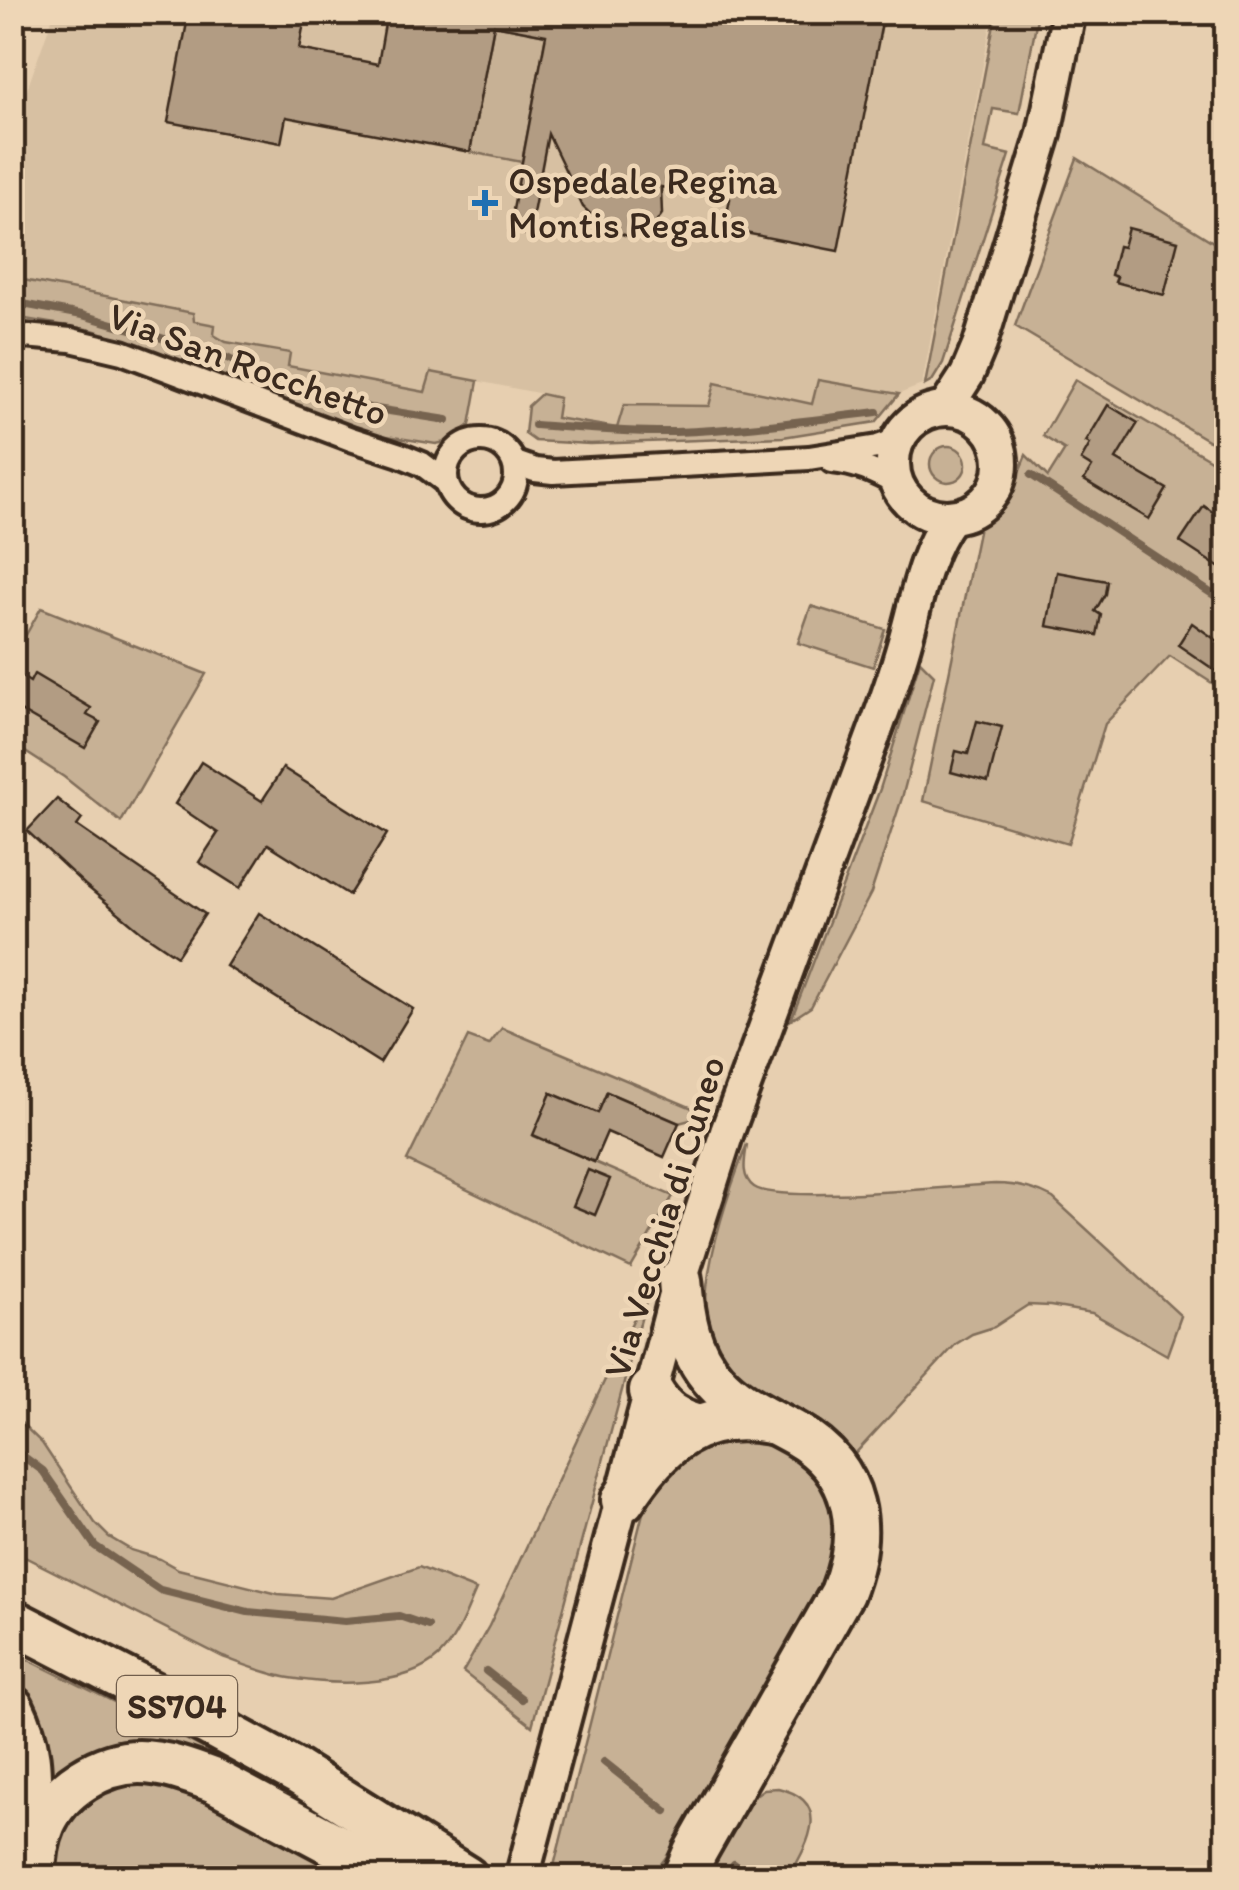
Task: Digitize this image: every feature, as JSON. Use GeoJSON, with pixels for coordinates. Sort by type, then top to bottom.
{"type":"FeatureCollection","features":[{"type":"Feature","properties":{"kind":"highway"},"geometry":{"type":"LineString","coordinates":[[680,1280],[692,1347],[712,1378],[742,1406],[811,1444],[827,1459],[845,1482],[851,1499],[856,1548],[842,1593],[684,1869]]}},
{"type":"Feature","properties":{"kind":"highway"},"geometry":{"type":"LineString","coordinates":[[700,1426],[663,1410],[652,1388],[679,1376],[712,1378]]}},
{"type":"Feature","properties":{"kind":"highway"},"geometry":{"type":"LineString","coordinates":[[623,1500],[636,1478],[665,1446],[700,1426],[734,1418],[770,1422]]}},
{"type":"Feature","properties":{"kind":"highway","name":"SS704"},"geometry":{"type":"LineString","coordinates":[[12,1621],[168,1702],[338,1798],[466,1878]]}},
{"type":"Feature","properties":{"kind":"highway"},"geometry":{"type":"LineString","coordinates":[[12,1708],[23,1731],[28,1756],[28,1836],[33,1878]]}},
{"type":"Feature","properties":{"kind":"highway"},"geometry":{"type":"LineString","coordinates":[[33,1878],[39,1835],[54,1806],[99,1770],[139,1762],[215,1781],[396,1878]]}},
{"type":"Feature","properties":{"kind":"highway"},"geometry":{"type":"LineString","coordinates":[[338,1798],[503,1878]]}},
{"type":"Feature","properties":{"kind":"street"},"geometry":{"type":"LineString","coordinates":[[945,409],[968,375],[980,344],[1044,134],[1069,12]]}},
{"type":"Feature","properties":{"kind":"street","name":"Via San Rocchetto"},"geometry":{"type":"LineString","coordinates":[[12,336],[70,340],[122,352],[400,455],[422,464],[446,482],[462,506],[476,511],[492,510],[514,490],[553,472]]}},
{"type":"Feature","properties":{"kind":"street"},"geometry":{"type":"LineString","coordinates":[[978,419],[980,344]]}},
{"type":"Feature","properties":{"kind":"street"},"geometry":{"type":"LineString","coordinates":[[945,409],[978,419],[994,435],[1001,456],[999,478],[989,498],[972,512],[935,514],[902,494],[893,469],[898,440],[906,428],[917,418],[945,409]]}},
{"type":"Feature","properties":{"kind":"street","name":"Via San Rocchetto"},"geometry":{"type":"LineString","coordinates":[[400,455],[425,456],[454,451],[469,441],[487,440],[499,444],[515,463],[553,472],[809,458],[851,453],[898,440]]}},
{"type":"Feature","properties":{"kind":"street"},"geometry":{"type":"LineString","coordinates":[[446,482],[446,467],[454,451]]}},
{"type":"Feature","properties":{"kind":"street","name":"Via San Rocchetto"},"geometry":{"type":"LineString","coordinates":[[809,458],[848,462],[897,484]]}},
{"type":"Feature","properties":{"kind":"street"},"geometry":{"type":"LineString","coordinates":[[514,490],[515,463]]}},
{"type":"Feature","properties":{"kind":"street","name":"Via Vecchia di Cuneo"},"geometry":{"type":"LineString","coordinates":[[522,1878],[680,1280],[721,1148],[891,688],[917,592],[922,530],[935,514]]}},
{"type":"Feature","properties":{"kind":"shaded area","name":"Ospedale Regina Montis Regalis"},"geometry":{"type":"Polygon","coordinates":[[[54,13],[993,13],[922,385],[899,394],[818,381],[812,404],[715,383],[709,406],[624,405],[617,429],[555,418],[558,397],[432,372],[426,392],[287,366],[289,353],[226,342],[194,321],[193,313],[13,278],[13,129],[54,13]]]}},
{"type":"Feature","properties":{"kind":"shaded area"},"geometry":{"type":"Polygon","coordinates":[[[996,13],[1038,13],[1019,113],[993,109],[985,149],[1010,155],[943,363],[925,385],[996,13]]]}},
{"type":"Feature","properties":{"kind":"shaded area"},"geometry":{"type":"Polygon","coordinates":[[[494,25],[546,35],[522,162],[470,152],[494,25]]]}},
{"type":"Feature","properties":{"kind":"shaded area"},"geometry":{"type":"Polygon","coordinates":[[[1077,158],[1226,250],[1226,451],[1015,326],[1077,158]]]}},
{"type":"Feature","properties":{"kind":"shaded area"},"geometry":{"type":"Polygon","coordinates":[[[13,278],[193,313],[194,321],[215,325],[214,335],[226,342],[290,353],[288,366],[425,392],[431,372],[478,381],[470,425],[450,441],[436,444],[362,432],[128,341],[92,330],[13,317],[13,278]]]}},
{"type":"Feature","properties":{"kind":"shaded area"},"geometry":{"type":"Polygon","coordinates":[[[818,380],[899,394],[876,422],[783,437],[590,444],[535,441],[525,434],[528,406],[541,394],[559,398],[556,418],[617,428],[624,405],[709,406],[715,383],[812,404],[818,380]]]}},
{"type":"Feature","properties":{"kind":"shaded area"},"geometry":{"type":"Polygon","coordinates":[[[1075,380],[1226,469],[1226,692],[1170,656],[1105,724],[1068,844],[923,801],[980,522],[1008,492],[1026,455],[1048,477],[1065,450],[1043,436],[1075,380]]]}},
{"type":"Feature","properties":{"kind":"shaded area"},"geometry":{"type":"Polygon","coordinates":[[[948,446],[961,451],[966,464],[961,477],[948,482],[935,477],[930,464],[935,451],[948,446]]]}},
{"type":"Feature","properties":{"kind":"shaded area"},"geometry":{"type":"Polygon","coordinates":[[[811,606],[885,629],[873,667],[798,643],[811,606]]]}},
{"type":"Feature","properties":{"kind":"shaded area"},"geometry":{"type":"Polygon","coordinates":[[[41,608],[206,674],[121,822],[64,777],[13,744],[13,658],[41,608]]]}},
{"type":"Feature","properties":{"kind":"shaded area"},"geometry":{"type":"Polygon","coordinates":[[[920,661],[934,675],[902,798],[871,893],[811,1007],[791,1020],[880,789],[920,661]]]}},
{"type":"Feature","properties":{"kind":"shaded area"},"geometry":{"type":"Polygon","coordinates":[[[502,1028],[709,1115],[679,1123],[607,1092],[598,1113],[551,1093],[534,1136],[673,1196],[631,1268],[407,1161],[468,1037],[489,1045],[502,1028]]]}},
{"type":"Feature","properties":{"kind":"shaded area"},"geometry":{"type":"Polygon","coordinates":[[[747,1144],[747,1178],[754,1187],[770,1192],[831,1194],[995,1184],[1025,1187],[1053,1198],[1181,1316],[1167,1355],[1092,1313],[1028,1305],[994,1327],[956,1344],[852,1457],[750,1388],[721,1360],[710,1340],[706,1315],[713,1254],[747,1144]]]}},
{"type":"Feature","properties":{"kind":"shaded area"},"geometry":{"type":"Polygon","coordinates":[[[651,1282],[532,1726],[463,1672],[489,1626],[651,1282]]]}},
{"type":"Feature","properties":{"kind":"shaded area"},"geometry":{"type":"Polygon","coordinates":[[[13,1415],[42,1443],[95,1523],[109,1537],[178,1569],[278,1594],[331,1598],[419,1567],[476,1590],[445,1650],[424,1667],[407,1674],[367,1682],[307,1680],[273,1674],[223,1657],[13,1551],[13,1415]]]}},
{"type":"Feature","properties":{"kind":"shaded area"},"geometry":{"type":"Polygon","coordinates":[[[717,1437],[761,1437],[799,1455],[824,1486],[833,1507],[836,1544],[826,1581],[673,1848],[651,1877],[551,1878],[644,1509],[665,1474],[717,1437]]]}},
{"type":"Feature","properties":{"kind":"shaded area"},"geometry":{"type":"Polygon","coordinates":[[[12,1652],[245,1770],[191,1756],[48,1793],[32,1705],[13,1673],[12,1652]]]}},
{"type":"Feature","properties":{"kind":"shaded area"},"geometry":{"type":"Polygon","coordinates":[[[121,1777],[193,1791],[353,1878],[52,1878],[51,1859],[65,1818],[121,1777]]]}},
{"type":"Feature","properties":{"kind":"shaded area"},"geometry":{"type":"Polygon","coordinates":[[[778,1788],[795,1794],[811,1813],[808,1838],[789,1877],[704,1878],[747,1801],[764,1789],[778,1788]]]}},
{"type":"Feature","properties":{"kind":"building"},"geometry":{"type":"Polygon","coordinates":[[[189,12],[306,12],[299,49],[378,64],[387,12],[884,12],[838,251],[724,229],[730,199],[661,187],[662,214],[650,232],[630,237],[605,228],[583,207],[548,134],[529,235],[509,231],[546,35],[494,25],[470,152],[286,117],[281,143],[168,122],[189,12]]]}},
{"type":"Feature","properties":{"kind":"building"},"geometry":{"type":"Polygon","coordinates":[[[1128,228],[1178,241],[1164,295],[1115,282],[1117,277],[1111,275],[1118,246],[1123,247],[1128,228]]]}},
{"type":"Feature","properties":{"kind":"building"},"geometry":{"type":"Polygon","coordinates":[[[1108,405],[1138,423],[1116,459],[1167,489],[1149,519],[1084,480],[1092,467],[1081,460],[1090,444],[1086,442],[1108,405]]]}},
{"type":"Feature","properties":{"kind":"building"},"geometry":{"type":"Polygon","coordinates":[[[1204,506],[1226,521],[1226,572],[1180,542],[1204,506]]]}},
{"type":"Feature","properties":{"kind":"building"},"geometry":{"type":"Polygon","coordinates":[[[1057,572],[1107,581],[1095,611],[1101,615],[1097,635],[1047,626],[1057,572]]]}},
{"type":"Feature","properties":{"kind":"building"},"geometry":{"type":"Polygon","coordinates":[[[1192,623],[1226,647],[1226,662],[1219,673],[1178,645],[1192,623]]]}},
{"type":"Feature","properties":{"kind":"building"},"geometry":{"type":"Polygon","coordinates":[[[12,671],[30,682],[34,674],[91,708],[87,715],[100,722],[85,748],[12,706],[12,671]]]}},
{"type":"Feature","properties":{"kind":"building"},"geometry":{"type":"Polygon","coordinates":[[[977,721],[1002,727],[988,782],[951,772],[956,751],[968,754],[977,721]]]}},
{"type":"Feature","properties":{"kind":"building"},"geometry":{"type":"Polygon","coordinates":[[[201,762],[262,801],[283,768],[387,834],[349,895],[268,844],[240,888],[199,862],[218,833],[175,804],[201,762]]]}},
{"type":"Feature","properties":{"kind":"building"},"geometry":{"type":"Polygon","coordinates":[[[57,799],[82,819],[77,826],[205,914],[177,956],[85,885],[27,831],[57,799]]]}},
{"type":"Feature","properties":{"kind":"building"},"geometry":{"type":"Polygon","coordinates":[[[259,913],[413,1009],[380,1063],[226,966],[259,913]]]}},
{"type":"Feature","properties":{"kind":"building"},"geometry":{"type":"Polygon","coordinates":[[[607,1092],[679,1123],[664,1157],[607,1132],[594,1162],[533,1135],[551,1093],[598,1113],[607,1092]]]}},
{"type":"Feature","properties":{"kind":"building"},"geometry":{"type":"Polygon","coordinates":[[[588,1170],[610,1179],[595,1215],[573,1206],[588,1170]]]}},
{"type":"Feature","properties":{"kind":"waterway"},"geometry":{"type":"LineString","coordinates":[[12,302],[82,315],[145,333],[227,358],[276,382],[370,408],[447,420]]}},
{"type":"Feature","properties":{"kind":"waterway"},"geometry":{"type":"LineString","coordinates":[[535,425],[675,432],[877,412]]}},
{"type":"Feature","properties":{"kind":"waterway"},"geometry":{"type":"LineString","coordinates":[[1031,475],[1226,603]]}},
{"type":"Feature","properties":{"kind":"waterway"},"geometry":{"type":"LineString","coordinates":[[12,1448],[43,1471],[95,1546],[160,1590],[248,1612],[345,1621],[399,1616],[428,1626]]}},
{"type":"Feature","properties":{"kind":"waterway"},"geometry":{"type":"LineString","coordinates":[[486,1671],[522,1699]]}},
{"type":"Feature","properties":{"kind":"waterway"},"geometry":{"type":"LineString","coordinates":[[604,1762],[666,1811]]}},
{"type":"Feature","properties":{"kind":"waterway"},"geometry":{"type":"LineString","coordinates":[[734,1864],[752,1878]]}},
{"type":"Feature","properties":{"kind":"place","name":"Ospedale Regina Montis Regalis"},"geometry":{"type":"Point","coordinates":[485,203]}}]}
